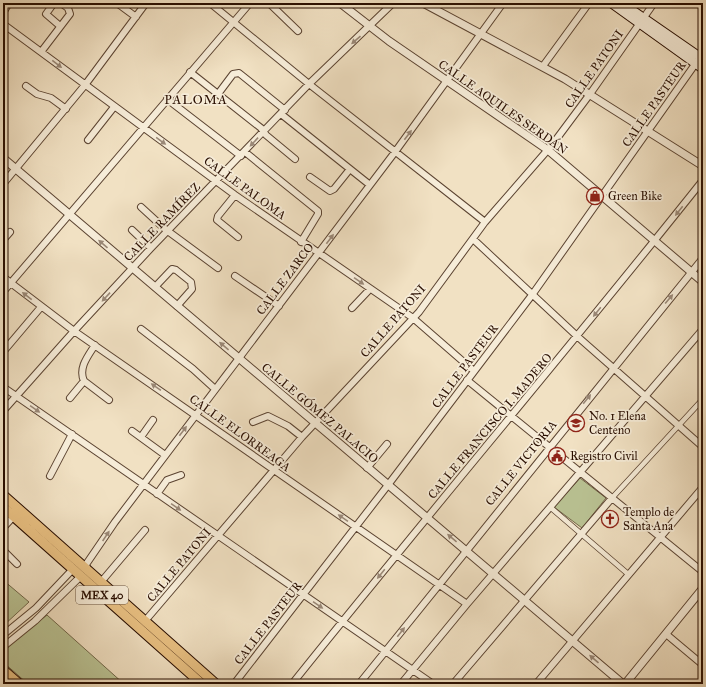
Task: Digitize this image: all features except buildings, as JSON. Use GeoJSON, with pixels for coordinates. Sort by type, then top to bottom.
{"type":"FeatureCollection","features":[{"type":"Feature","properties":{"kind":"main road"},"geometry":{"type":"LineString","coordinates":[[611,3],[700,58],[703,69]]}},
{"type":"Feature","properties":{"kind":"main road"},"geometry":{"type":"LineString","coordinates":[[622,3],[641,21]]}},
{"type":"Feature","properties":{"kind":"main road","name":"MEX 40"},"geometry":{"type":"LineString","coordinates":[[3,495],[83,572],[132,623],[202,684]]}},
{"type":"Feature","properties":{"kind":"main road","name":"MEX 40"},"geometry":{"type":"LineString","coordinates":[[3,507],[73,569],[83,572],[101,582],[216,684]]}},
{"type":"Feature","properties":{"kind":"main road"},"geometry":{"type":"LineString","coordinates":[[119,598],[116,604],[119,610]]}},
{"type":"Feature","properties":{"kind":"main road"},"geometry":{"type":"LineString","coordinates":[[132,623],[140,623],[145,621]]}},
{"type":"Feature","properties":{"kind":"main road"},"geometry":{"type":"LineString","coordinates":[[3,670],[20,684]]}},
{"type":"Feature","properties":{"kind":"main road"},"geometry":{"type":"LineString","coordinates":[[3,681],[7,684]]}},
{"type":"Feature","properties":{"kind":"street"},"geometry":{"type":"LineString","coordinates":[[3,13],[9,3]]}},
{"type":"Feature","properties":{"kind":"street"},"geometry":{"type":"LineString","coordinates":[[54,3],[46,14],[60,26]]}},
{"type":"Feature","properties":{"kind":"street"},"geometry":{"type":"LineString","coordinates":[[41,52],[70,12],[68,8],[61,3]]}},
{"type":"Feature","properties":{"kind":"street"},"geometry":{"type":"LineString","coordinates":[[117,3],[136,17]]}},
{"type":"Feature","properties":{"kind":"street"},"geometry":{"type":"LineString","coordinates":[[3,184],[66,108],[146,3]]}},
{"type":"Feature","properties":{"kind":"street"},"geometry":{"type":"LineString","coordinates":[[210,3],[309,84],[485,222]]}},
{"type":"Feature","properties":{"kind":"street"},"geometry":{"type":"LineString","coordinates":[[3,292],[232,22],[250,3]]}},
{"type":"Feature","properties":{"kind":"street"},"geometry":{"type":"LineString","coordinates":[[269,3],[298,31]]}},
{"type":"Feature","properties":{"kind":"street","name":"CALLE AQUILES SERDÁN"},"geometry":{"type":"LineString","coordinates":[[340,3],[370,27],[548,150],[703,282]]}},
{"type":"Feature","properties":{"kind":"street","name":"CALLE RAMÍREZ"},"geometry":{"type":"LineString","coordinates":[[3,411],[74,331],[151,248],[309,84],[370,27],[393,3]]}},
{"type":"Feature","properties":{"kind":"street"},"geometry":{"type":"LineString","coordinates":[[425,3],[543,66],[703,166]]}},
{"type":"Feature","properties":{"kind":"street","name":"CALLE ZARCO"},"geometry":{"type":"LineString","coordinates":[[3,647],[35,621],[83,572],[87,563],[143,484],[395,152],[448,81],[503,3]]}},
{"type":"Feature","properties":{"kind":"street"},"geometry":{"type":"LineString","coordinates":[[543,66],[589,3]]}},
{"type":"Feature","properties":{"kind":"street","name":"CALLE PATONI"},"geometry":{"type":"LineString","coordinates":[[145,621],[272,470],[413,318],[485,222],[548,150],[590,94],[654,3]]}},
{"type":"Feature","properties":{"kind":"street","name":"CALLE PALOMA"},"geometry":{"type":"LineString","coordinates":[[3,24],[234,194],[302,241],[318,254],[413,318],[474,371]]}},
{"type":"Feature","properties":{"kind":"street","name":"CALLE PASTEUR"},"geometry":{"type":"LineString","coordinates":[[234,684],[356,528],[532,295],[700,58]]}},
{"type":"Feature","properties":{"kind":"street"},"geometry":{"type":"LineString","coordinates":[[190,72],[264,131],[296,159]]}},
{"type":"Feature","properties":{"kind":"street"},"geometry":{"type":"LineString","coordinates":[[218,94],[232,76],[236,73],[241,74],[283,112],[370,185]]}},
{"type":"Feature","properties":{"kind":"street"},"geometry":{"type":"LineString","coordinates":[[26,86],[37,94],[51,98],[66,108]]}},
{"type":"Feature","properties":{"kind":"street"},"geometry":{"type":"LineString","coordinates":[[167,99],[288,186],[318,212],[302,241]]}},
{"type":"Feature","properties":{"kind":"street"},"geometry":{"type":"LineString","coordinates":[[88,140],[114,107]]}},
{"type":"Feature","properties":{"kind":"street","name":"CALLE GÓMEZ PALACIO"},"geometry":{"type":"LineString","coordinates":[[3,158],[367,468],[525,599],[572,641],[624,684]]}},
{"type":"Feature","properties":{"kind":"street"},"geometry":{"type":"LineString","coordinates":[[310,177],[330,191],[334,189],[350,169]]}},
{"type":"Feature","properties":{"kind":"street","name":"CALLE FRANCISCO I. MADERO"},"geometry":{"type":"LineString","coordinates":[[292,684],[396,555],[578,337],[703,180]]}},
{"type":"Feature","properties":{"kind":"street"},"geometry":{"type":"LineString","coordinates":[[234,194],[217,218],[218,222],[238,237]]}},
{"type":"Feature","properties":{"kind":"street"},"geometry":{"type":"LineString","coordinates":[[141,207],[168,231],[218,268]]}},
{"type":"Feature","properties":{"kind":"street"},"geometry":{"type":"LineString","coordinates":[[132,230],[151,248]]}},
{"type":"Feature","properties":{"kind":"street"},"geometry":{"type":"LineString","coordinates":[[3,240],[10,232]]}},
{"type":"Feature","properties":{"kind":"street"},"geometry":{"type":"LineString","coordinates":[[473,239],[612,368],[645,395],[703,447]]}},
{"type":"Feature","properties":{"kind":"street","name":"CALLE VICTORIA"},"geometry":{"type":"LineString","coordinates":[[359,684],[549,446],[703,258]]}},
{"type":"Feature","properties":{"kind":"street"},"geometry":{"type":"LineString","coordinates":[[154,287],[172,269],[191,282],[192,289],[178,306]]}},
{"type":"Feature","properties":{"kind":"street"},"geometry":{"type":"LineString","coordinates":[[235,276],[279,306]]}},
{"type":"Feature","properties":{"kind":"street","name":"CALLE ELORREAGA"},"geometry":{"type":"LineString","coordinates":[[3,277],[74,331],[467,604]]}},
{"type":"Feature","properties":{"kind":"street"},"geometry":{"type":"LineString","coordinates":[[352,308],[370,289]]}},
{"type":"Feature","properties":{"kind":"street"},"geometry":{"type":"LineString","coordinates":[[3,352],[41,307]]}},
{"type":"Feature","properties":{"kind":"street"},"geometry":{"type":"LineString","coordinates":[[141,329],[194,369],[215,389]]}},
{"type":"Feature","properties":{"kind":"street"},"geometry":{"type":"LineString","coordinates":[[401,684],[467,604],[703,329]]}},
{"type":"Feature","properties":{"kind":"street"},"geometry":{"type":"LineString","coordinates":[[94,345],[84,363],[82,373],[84,382],[109,400]]}},
{"type":"Feature","properties":{"kind":"street"},"geometry":{"type":"LineString","coordinates":[[467,380],[703,572]]}},
{"type":"Feature","properties":{"kind":"street"},"geometry":{"type":"LineString","coordinates":[[70,398],[84,382]]}},
{"type":"Feature","properties":{"kind":"street"},"geometry":{"type":"LineString","coordinates":[[3,387],[433,684]]}},
{"type":"Feature","properties":{"kind":"street"},"geometry":{"type":"LineString","coordinates":[[453,684],[581,533],[703,399]]}},
{"type":"Feature","properties":{"kind":"street"},"geometry":{"type":"LineString","coordinates":[[253,422],[268,416],[288,426],[302,437]]}},
{"type":"Feature","properties":{"kind":"street"},"geometry":{"type":"LineString","coordinates":[[141,437],[153,420]]}},
{"type":"Feature","properties":{"kind":"street"},"geometry":{"type":"LineString","coordinates":[[132,431],[165,455]]}},
{"type":"Feature","properties":{"kind":"street"},"geometry":{"type":"LineString","coordinates":[[50,476],[72,434]]}},
{"type":"Feature","properties":{"kind":"street"},"geometry":{"type":"LineString","coordinates":[[367,468],[386,444]]}},
{"type":"Feature","properties":{"kind":"street"},"geometry":{"type":"LineString","coordinates":[[157,494],[167,480],[181,475]]}},
{"type":"Feature","properties":{"kind":"street"},"geometry":{"type":"LineString","coordinates":[[536,684],[703,487]]}},
{"type":"Feature","properties":{"kind":"street"},"geometry":{"type":"LineString","coordinates":[[550,507],[628,574]]}},
{"type":"Feature","properties":{"kind":"street"},"geometry":{"type":"LineString","coordinates":[[3,528],[14,516]]}},
{"type":"Feature","properties":{"kind":"street"},"geometry":{"type":"LineString","coordinates":[[101,582],[145,530]]}},
{"type":"Feature","properties":{"kind":"street"},"geometry":{"type":"LineString","coordinates":[[3,550],[17,564]]}},
{"type":"Feature","properties":{"kind":"street"},"geometry":{"type":"LineString","coordinates":[[3,634],[36,608],[73,569]]}},
{"type":"Feature","properties":{"kind":"street"},"geometry":{"type":"LineString","coordinates":[[624,684],[703,588]]}},
{"type":"Feature","properties":{"kind":"street"},"geometry":{"type":"LineString","coordinates":[[666,634],[703,665]]}},
{"type":"Feature","properties":{"kind":"green space"},"geometry":{"type":"Polygon","coordinates":[[[580,478],[606,498],[582,528],[554,507],[580,478]]]}},
{"type":"Feature","properties":{"kind":"green space"},"geometry":{"type":"Polygon","coordinates":[[[3,580],[29,602],[3,626],[3,580]]]}},
{"type":"Feature","properties":{"kind":"green space"},"geometry":{"type":"Polygon","coordinates":[[[47,615],[124,684],[28,684],[3,662],[3,650],[47,615]]]}},
{"type":"Feature","properties":{"kind":"place","name":"Green Bike"},"geometry":{"type":"Point","coordinates":[595,196]}},
{"type":"Feature","properties":{"kind":"place","name":"No. 1 Elena Centeno"},"geometry":{"type":"Point","coordinates":[576,423]}},
{"type":"Feature","properties":{"kind":"place","name":"Registro Civil"},"geometry":{"type":"Point","coordinates":[557,456]}},
{"type":"Feature","properties":{"kind":"place","name":"Templo de Santa Ana"},"geometry":{"type":"Point","coordinates":[610,519]}},
{"type":"Feature","properties":{"kind":"district","name":"PALOMA"},"geometry":{"type":"Point","coordinates":[196,100]}}]}
